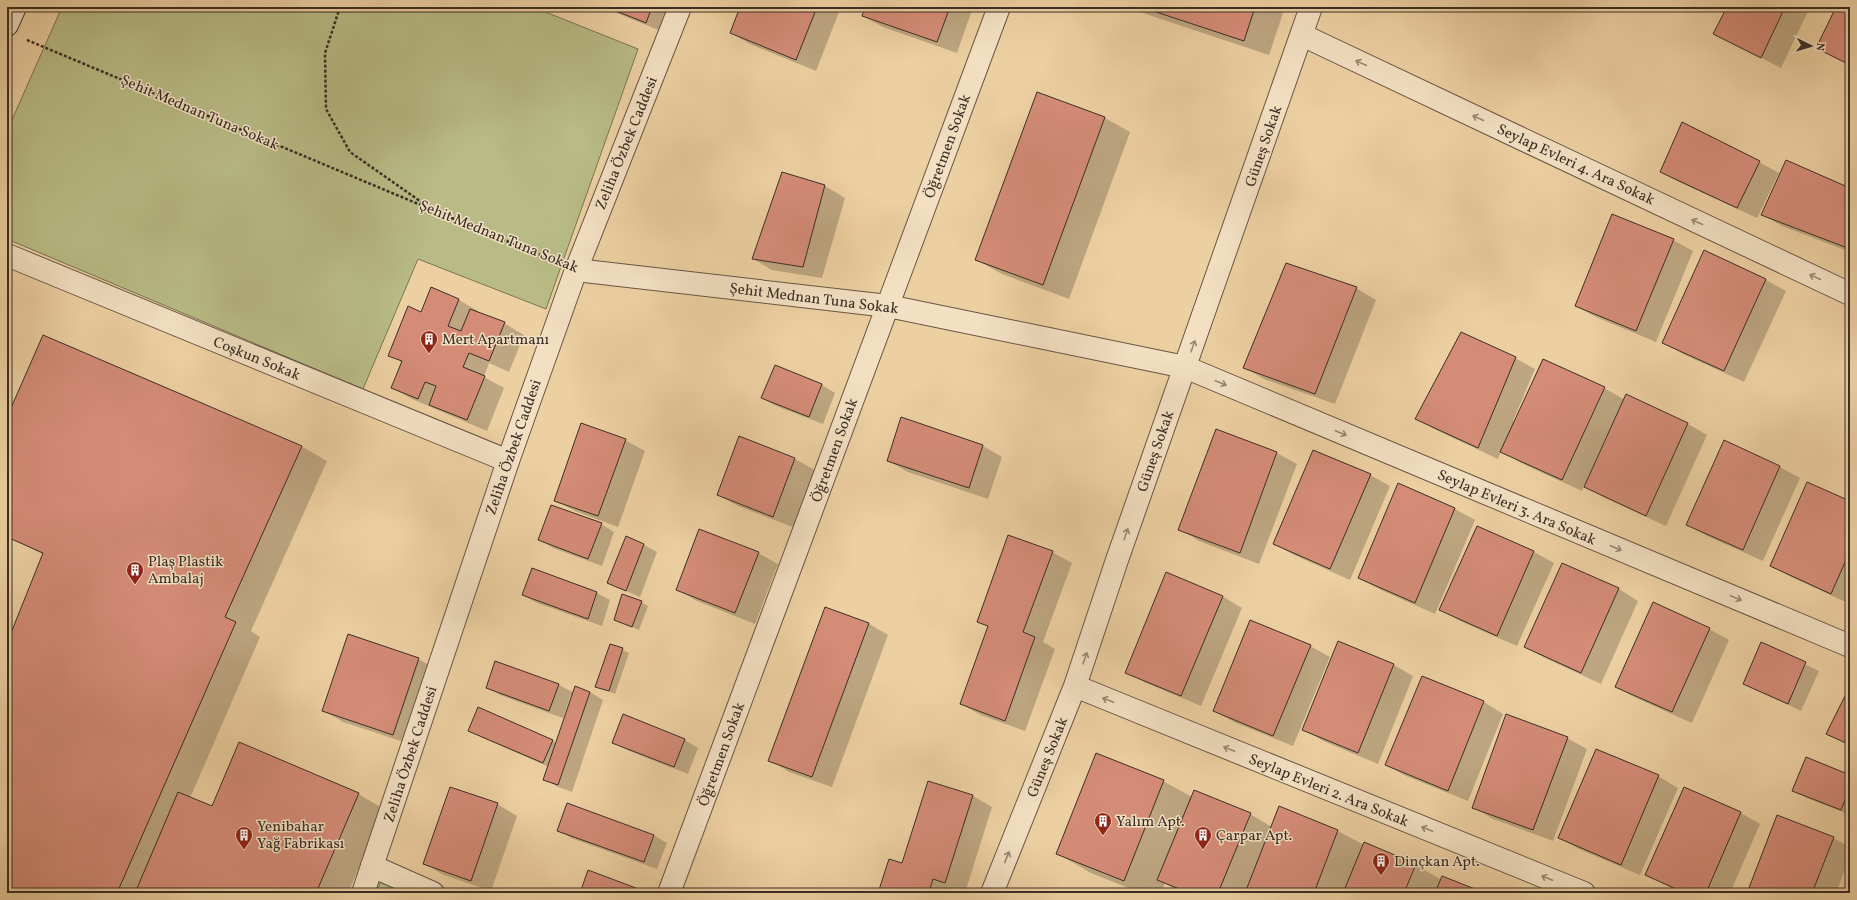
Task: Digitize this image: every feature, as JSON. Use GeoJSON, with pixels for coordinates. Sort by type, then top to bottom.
{"type":"FeatureCollection","features":[{"type":"Feature","properties":{"kind":"street"},"geometry":{"type":"LineString","coordinates":[[14,31],[15,7]]}},
{"type":"Feature","properties":{"kind":"street","name":"Zeliha Özbek Caddesi"},"geometry":{"type":"LineString","coordinates":[[363,893],[508,461],[576,270],[680,7]]}},
{"type":"Feature","properties":{"kind":"street","name":"Öğretmen Sokak"},"geometry":{"type":"LineString","coordinates":[[669,893],[999,7]]}},
{"type":"Feature","properties":{"kind":"street","name":"Güneş Sokak"},"geometry":{"type":"LineString","coordinates":[[992,893],[1075,686],[1311,7]]}},
{"type":"Feature","properties":{"kind":"street","name":"Seylap Evleri 4. Ara Sokak"},"geometry":{"type":"LineString","coordinates":[[1302,35],[1850,294]]}},
{"type":"Feature","properties":{"kind":"street","name":"Coşkun Sokak"},"geometry":{"type":"LineString","coordinates":[[7,255],[508,461]]}},
{"type":"Feature","properties":{"kind":"street","name":"Şehit Mednan Tuna Sokak"},"geometry":{"type":"LineString","coordinates":[[576,270],[888,306],[1185,368]]}},
{"type":"Feature","properties":{"kind":"street","name":"Seylap Evleri 3. Ara Sokak"},"geometry":{"type":"LineString","coordinates":[[1185,368],[1850,646]]}},
{"type":"Feature","properties":{"kind":"street","name":"Seylap Evleri 2. Ara Sokak"},"geometry":{"type":"LineString","coordinates":[[1075,686],[1584,893]]}},
{"type":"Feature","properties":{"kind":"street"},"geometry":{"type":"LineString","coordinates":[[372,866],[433,893]]}},
{"type":"Feature","properties":{"kind":"path"},"geometry":{"type":"LineString","coordinates":[[340,7],[325,53],[326,109],[350,152],[433,210]]}},
{"type":"Feature","properties":{"kind":"path","name":"Şehit Mednan Tuna Sokak"},"geometry":{"type":"LineString","coordinates":[[14,31],[576,270]]}},
{"type":"Feature","properties":{"kind":"green space"},"geometry":{"type":"Polygon","coordinates":[[[62,7],[538,7],[538,9],[638,49],[546,309],[418,259],[363,389],[7,239],[7,131],[62,7]]]}},
{"type":"Feature","properties":{"kind":"green space"},"geometry":{"type":"Polygon","coordinates":[[[381,881],[406,893],[376,893],[381,881]]]}},
{"type":"Feature","properties":{"kind":"building"},"geometry":{"type":"Polygon","coordinates":[[[606,7],[652,7],[646,23],[606,7]]]}},
{"type":"Feature","properties":{"kind":"building"},"geometry":{"type":"Polygon","coordinates":[[[740,7],[817,7],[796,60],[730,33],[740,7]]]}},
{"type":"Feature","properties":{"kind":"building"},"geometry":{"type":"Polygon","coordinates":[[[865,7],[950,7],[937,42],[862,16],[865,7]]]}},
{"type":"Feature","properties":{"kind":"building"},"geometry":{"type":"Polygon","coordinates":[[[1141,7],[1255,7],[1244,41],[1141,7]]]}},
{"type":"Feature","properties":{"kind":"building"},"geometry":{"type":"Polygon","coordinates":[[[1727,7],[1785,7],[1761,58],[1713,34],[1727,7]]]}},
{"type":"Feature","properties":{"kind":"building"},"geometry":{"type":"Polygon","coordinates":[[[1836,7],[1850,8],[1850,65],[1816,48],[1836,7]]]}},
{"type":"Feature","properties":{"kind":"building"},"geometry":{"type":"Polygon","coordinates":[[[1037,92],[1105,117],[1043,285],[975,260],[1037,92]]]}},
{"type":"Feature","properties":{"kind":"building"},"geometry":{"type":"Polygon","coordinates":[[[1682,122],[1760,161],[1737,208],[1660,172],[1682,122]]]}},
{"type":"Feature","properties":{"kind":"building"},"geometry":{"type":"Polygon","coordinates":[[[1786,160],[1850,188],[1850,249],[1761,215],[1786,160]]]}},
{"type":"Feature","properties":{"kind":"building"},"geometry":{"type":"Polygon","coordinates":[[[782,172],[825,185],[803,267],[752,259],[782,172]]]}},
{"type":"Feature","properties":{"kind":"building"},"geometry":{"type":"Polygon","coordinates":[[[1612,214],[1674,239],[1636,331],[1575,306],[1612,214]]]}},
{"type":"Feature","properties":{"kind":"building"},"geometry":{"type":"Polygon","coordinates":[[[1704,250],[1766,279],[1724,371],[1662,343],[1704,250]]]}},
{"type":"Feature","properties":{"kind":"building"},"geometry":{"type":"Polygon","coordinates":[[[1286,263],[1357,287],[1315,394],[1243,368],[1286,263]]]}},
{"type":"Feature","properties":{"kind":"building","name":"Mert Apartmanı"},"geometry":{"type":"Polygon","coordinates":[[[431,287],[459,299],[448,326],[461,331],[470,309],[505,322],[489,361],[469,353],[463,367],[485,376],[467,420],[429,405],[436,386],[425,382],[418,399],[391,388],[402,361],[388,356],[408,306],[421,312],[431,287]]]}},
{"type":"Feature","properties":{"kind":"building"},"geometry":{"type":"Polygon","coordinates":[[[1461,332],[1516,357],[1478,448],[1415,419],[1461,332]]]}},
{"type":"Feature","properties":{"kind":"building","name":"Plaş Plastik Ambalaj"},"geometry":{"type":"Polygon","coordinates":[[[43,335],[302,446],[225,617],[236,622],[117,893],[7,893],[7,643],[43,553],[7,537],[7,417],[43,335]]]}},
{"type":"Feature","properties":{"kind":"building"},"geometry":{"type":"Polygon","coordinates":[[[1543,359],[1605,387],[1562,480],[1500,452],[1543,359]]]}},
{"type":"Feature","properties":{"kind":"building"},"geometry":{"type":"Polygon","coordinates":[[[775,365],[822,384],[809,417],[761,398],[775,365]]]}},
{"type":"Feature","properties":{"kind":"building"},"geometry":{"type":"Polygon","coordinates":[[[1626,394],[1688,423],[1646,516],[1584,487],[1626,394]]]}},
{"type":"Feature","properties":{"kind":"building"},"geometry":{"type":"Polygon","coordinates":[[[901,417],[983,445],[969,488],[887,461],[901,417]]]}},
{"type":"Feature","properties":{"kind":"building"},"geometry":{"type":"Polygon","coordinates":[[[581,423],[626,439],[598,516],[554,501],[581,423]]]}},
{"type":"Feature","properties":{"kind":"building"},"geometry":{"type":"Polygon","coordinates":[[[1216,429],[1277,452],[1240,553],[1178,530],[1216,429]]]}},
{"type":"Feature","properties":{"kind":"building"},"geometry":{"type":"Polygon","coordinates":[[[739,436],[795,458],[773,517],[717,495],[739,436]]]}},
{"type":"Feature","properties":{"kind":"building"},"geometry":{"type":"Polygon","coordinates":[[[1724,440],[1780,466],[1743,550],[1686,525],[1724,440]]]}},
{"type":"Feature","properties":{"kind":"building"},"geometry":{"type":"Polygon","coordinates":[[[1313,450],[1371,474],[1330,569],[1273,544],[1313,450]]]}},
{"type":"Feature","properties":{"kind":"building"},"geometry":{"type":"Polygon","coordinates":[[[1807,482],[1850,501],[1850,551],[1831,594],[1770,566],[1807,482]]]}},
{"type":"Feature","properties":{"kind":"building"},"geometry":{"type":"Polygon","coordinates":[[[1398,483],[1455,508],[1415,603],[1358,578],[1398,483]]]}},
{"type":"Feature","properties":{"kind":"building"},"geometry":{"type":"Polygon","coordinates":[[[551,505],[602,523],[588,559],[538,540],[551,505]]]}},
{"type":"Feature","properties":{"kind":"building"},"geometry":{"type":"Polygon","coordinates":[[[1477,526],[1534,551],[1497,636],[1439,610],[1477,526]]]}},
{"type":"Feature","properties":{"kind":"building"},"geometry":{"type":"Polygon","coordinates":[[[699,529],[759,552],[735,613],[676,590],[699,529]]]}},
{"type":"Feature","properties":{"kind":"building"},"geometry":{"type":"Polygon","coordinates":[[[1008,535],[1053,551],[1023,632],[1035,637],[1005,721],[960,704],[988,626],[977,622],[1008,535]]]}},
{"type":"Feature","properties":{"kind":"building"},"geometry":{"type":"Polygon","coordinates":[[[626,536],[644,544],[626,591],[607,583],[626,536]]]}},
{"type":"Feature","properties":{"kind":"building"},"geometry":{"type":"Polygon","coordinates":[[[1562,563],[1619,588],[1581,673],[1524,647],[1562,563]]]}},
{"type":"Feature","properties":{"kind":"building"},"geometry":{"type":"Polygon","coordinates":[[[532,568],[597,592],[588,619],[522,595],[532,568]]]}},
{"type":"Feature","properties":{"kind":"building"},"geometry":{"type":"Polygon","coordinates":[[[1166,572],[1223,596],[1181,696],[1125,673],[1166,572]]]}},
{"type":"Feature","properties":{"kind":"building"},"geometry":{"type":"Polygon","coordinates":[[[622,594],[642,601],[632,627],[614,620],[622,594]]]}},
{"type":"Feature","properties":{"kind":"building"},"geometry":{"type":"Polygon","coordinates":[[[1653,602],[1710,628],[1672,712],[1615,687],[1653,602]]]}},
{"type":"Feature","properties":{"kind":"building"},"geometry":{"type":"Polygon","coordinates":[[[825,607],[869,623],[812,777],[768,761],[825,607]]]}},
{"type":"Feature","properties":{"kind":"building"},"geometry":{"type":"Polygon","coordinates":[[[1250,620],[1311,645],[1273,736],[1213,711],[1250,620]]]}},
{"type":"Feature","properties":{"kind":"building"},"geometry":{"type":"Polygon","coordinates":[[[348,634],[419,658],[393,735],[322,711],[348,634]]]}},
{"type":"Feature","properties":{"kind":"building"},"geometry":{"type":"Polygon","coordinates":[[[1338,641],[1394,664],[1358,753],[1302,730],[1338,641]]]}},
{"type":"Feature","properties":{"kind":"building"},"geometry":{"type":"Polygon","coordinates":[[[1761,642],[1806,662],[1788,704],[1743,684],[1761,642]]]}},
{"type":"Feature","properties":{"kind":"building"},"geometry":{"type":"Polygon","coordinates":[[[610,644],[623,648],[609,691],[595,687],[610,644]]]}},
{"type":"Feature","properties":{"kind":"building"},"geometry":{"type":"Polygon","coordinates":[[[495,661],[559,684],[549,711],[486,688],[495,661]]]}},
{"type":"Feature","properties":{"kind":"building"},"geometry":{"type":"Polygon","coordinates":[[[1422,676],[1484,701],[1448,791],[1385,765],[1422,676]]]}},
{"type":"Feature","properties":{"kind":"building"},"geometry":{"type":"Polygon","coordinates":[[[575,686],[590,692],[558,785],[543,780],[575,686]]]}},
{"type":"Feature","properties":{"kind":"building"},"geometry":{"type":"Polygon","coordinates":[[[1850,686],[1850,745],[1826,734],[1850,686]]]}},
{"type":"Feature","properties":{"kind":"building"},"geometry":{"type":"Polygon","coordinates":[[[478,707],[553,740],[543,763],[468,731],[478,707]]]}},
{"type":"Feature","properties":{"kind":"building"},"geometry":{"type":"Polygon","coordinates":[[[623,714],[685,739],[674,767],[612,743],[623,714]]]}},
{"type":"Feature","properties":{"kind":"building"},"geometry":{"type":"Polygon","coordinates":[[[1506,714],[1568,737],[1533,830],[1472,808],[1506,714]]]}},
{"type":"Feature","properties":{"kind":"building","name":"Yenibahar Yağ Fabrikası"},"geometry":{"type":"Polygon","coordinates":[[[239,742],[359,793],[316,893],[135,893],[178,792],[212,806],[239,742]]]}},
{"type":"Feature","properties":{"kind":"building"},"geometry":{"type":"Polygon","coordinates":[[[1596,749],[1659,775],[1621,865],[1558,838],[1596,749]]]}},
{"type":"Feature","properties":{"kind":"building","name":"Yalım Apt."},"geometry":{"type":"Polygon","coordinates":[[[1096,753],[1164,780],[1124,881],[1056,854],[1096,753]]]}},
{"type":"Feature","properties":{"kind":"building"},"geometry":{"type":"Polygon","coordinates":[[[1806,757],[1850,775],[1850,788],[1841,810],[1792,791],[1806,757]]]}},
{"type":"Feature","properties":{"kind":"building"},"geometry":{"type":"Polygon","coordinates":[[[928,781],[973,795],[945,883],[933,879],[929,893],[878,893],[889,859],[902,863],[928,781]]]}},
{"type":"Feature","properties":{"kind":"building"},"geometry":{"type":"Polygon","coordinates":[[[450,787],[498,803],[471,881],[423,864],[450,787]]]}},
{"type":"Feature","properties":{"kind":"building"},"geometry":{"type":"Polygon","coordinates":[[[1684,787],[1741,812],[1706,893],[1685,893],[1645,875],[1684,787]]]}},
{"type":"Feature","properties":{"kind":"building","name":"Çarpar Apt."},"geometry":{"type":"Polygon","coordinates":[[[1194,790],[1251,813],[1218,893],[1189,893],[1157,880],[1194,790]]]}},
{"type":"Feature","properties":{"kind":"building"},"geometry":{"type":"Polygon","coordinates":[[[567,803],[654,835],[644,862],[557,831],[567,803]]]}},
{"type":"Feature","properties":{"kind":"building"},"geometry":{"type":"Polygon","coordinates":[[[1279,806],[1338,830],[1314,893],[1245,893],[1279,806]]]}},
{"type":"Feature","properties":{"kind":"building"},"geometry":{"type":"Polygon","coordinates":[[[1777,815],[1834,837],[1812,893],[1747,893],[1777,815]]]}},
{"type":"Feature","properties":{"kind":"building","name":"Dinçkan Apt."},"geometry":{"type":"Polygon","coordinates":[[[1364,842],[1416,864],[1404,893],[1343,893],[1364,842]]]}},
{"type":"Feature","properties":{"kind":"building"},"geometry":{"type":"Polygon","coordinates":[[[588,870],[636,888],[634,893],[580,893],[588,870]]]}},
{"type":"Feature","properties":{"kind":"building"},"geometry":{"type":"Polygon","coordinates":[[[1442,876],[1475,889],[1484,893],[1435,893],[1442,876]]]}},
{"type":"Feature","properties":{"kind":"place","name":"Mert Apartmanı"},"geometry":{"type":"Point","coordinates":[429,354]}},
{"type":"Feature","properties":{"kind":"place","name":"Plaş Plastik Ambalaj"},"geometry":{"type":"Point","coordinates":[135,585]}},
{"type":"Feature","properties":{"kind":"place","name":"Yalım Apt."},"geometry":{"type":"Point","coordinates":[1103,836]}},
{"type":"Feature","properties":{"kind":"place","name":"Yenibahar Yağ Fabrikası"},"geometry":{"type":"Point","coordinates":[244,850]}},
{"type":"Feature","properties":{"kind":"place","name":"Çarpar Apt."},"geometry":{"type":"Point","coordinates":[1203,850]}},
{"type":"Feature","properties":{"kind":"place","name":"Dinçkan Apt."},"geometry":{"type":"Point","coordinates":[1381,876]}}]}
